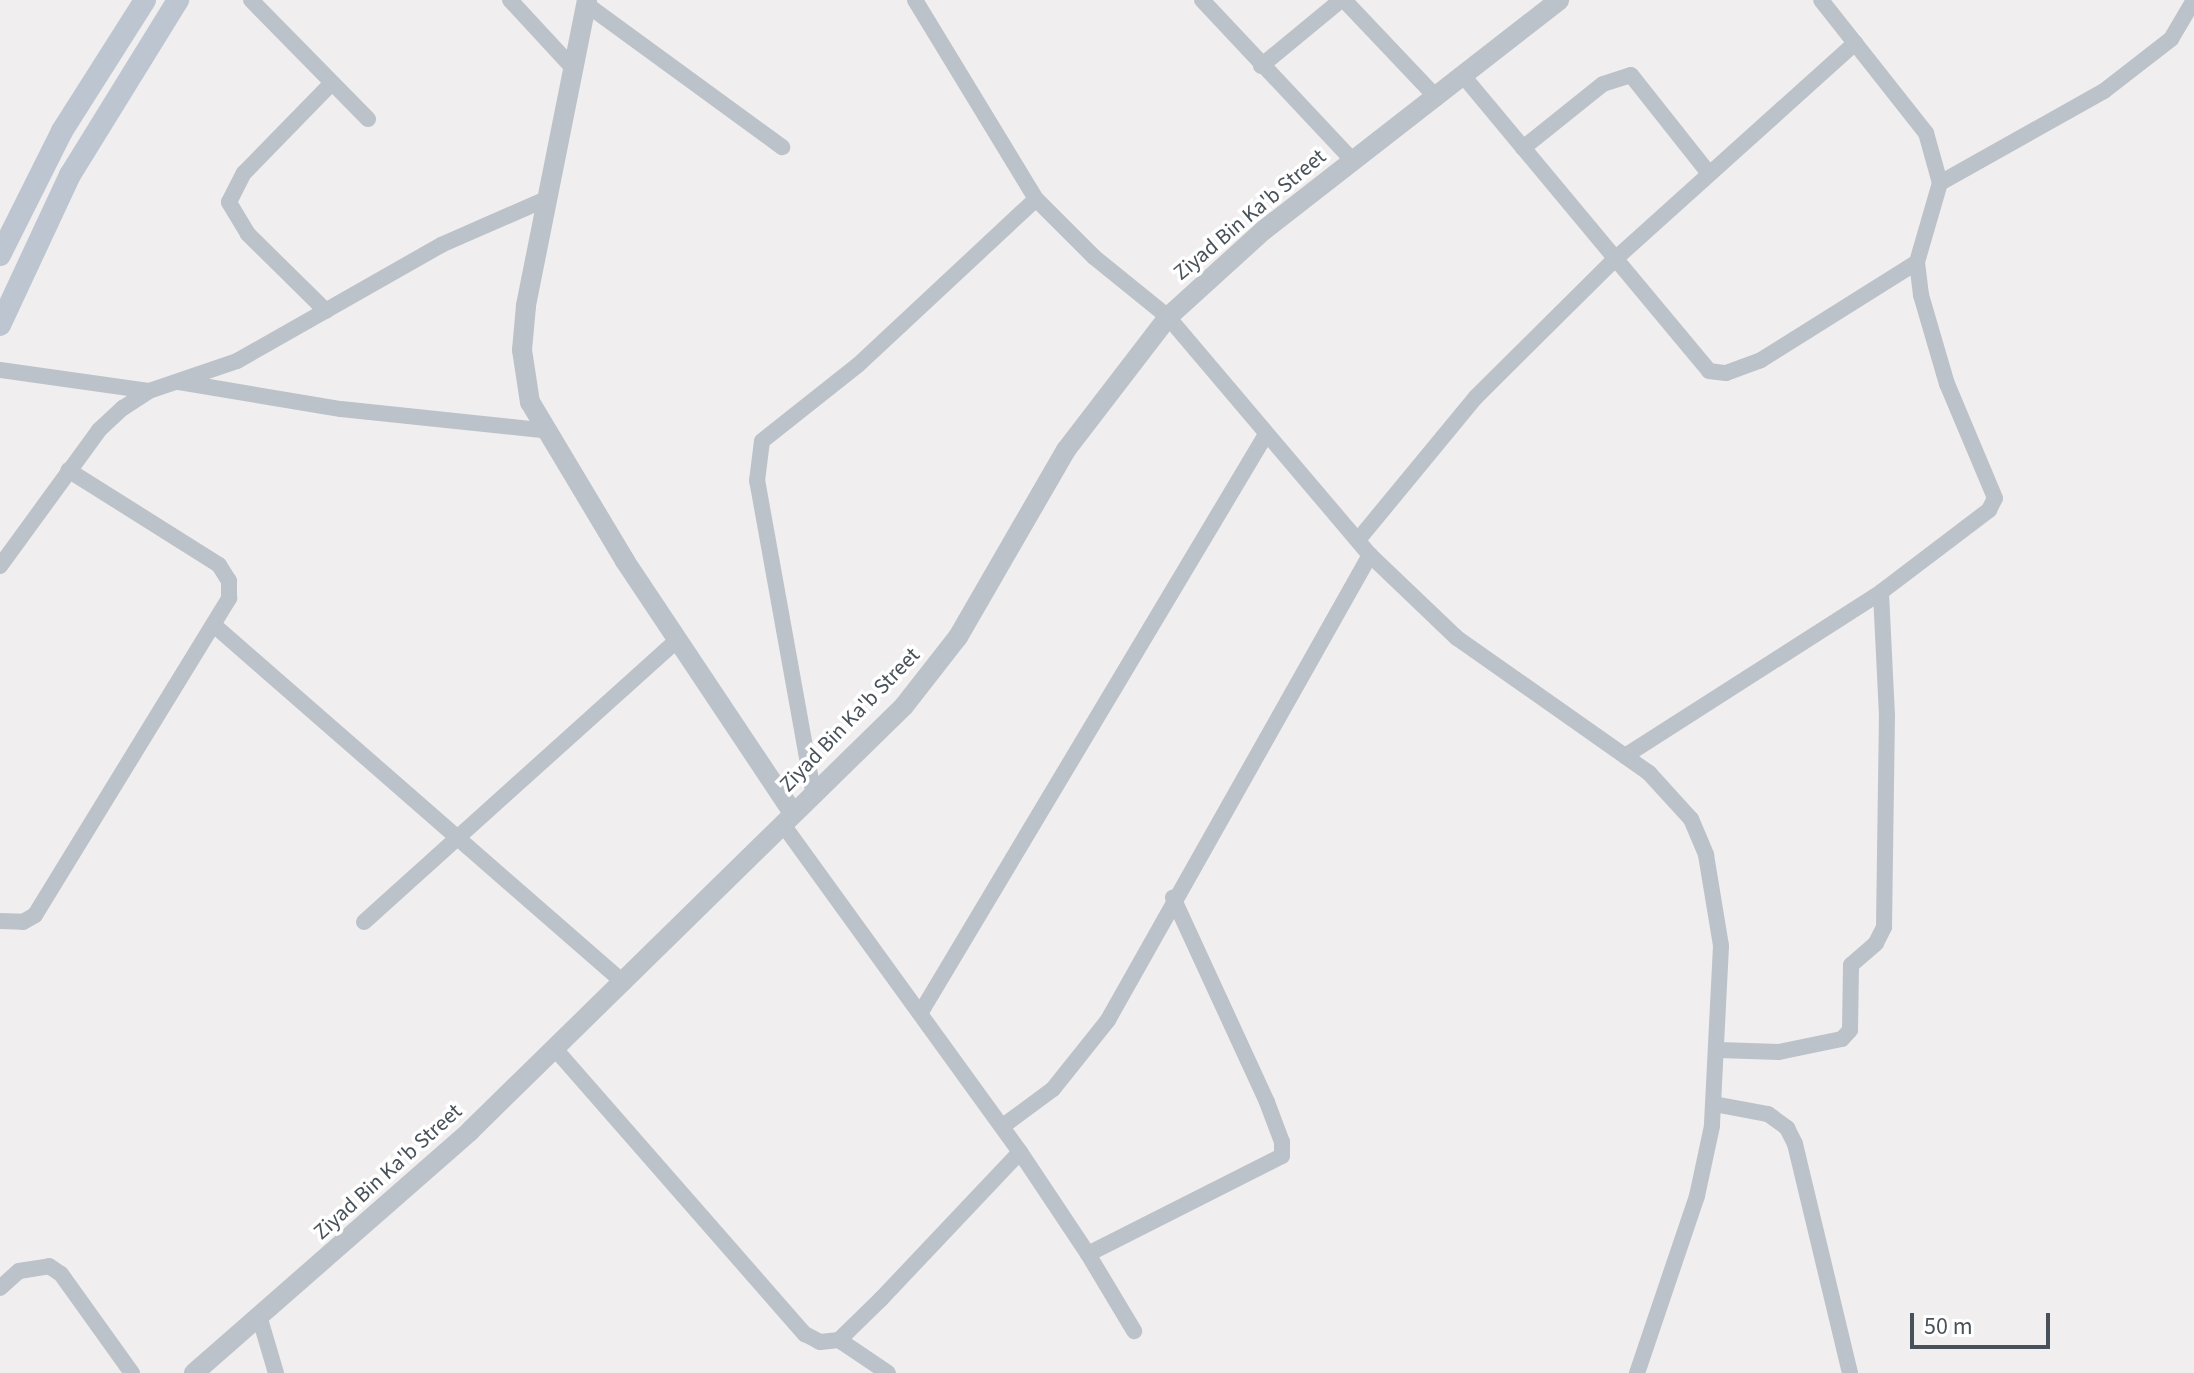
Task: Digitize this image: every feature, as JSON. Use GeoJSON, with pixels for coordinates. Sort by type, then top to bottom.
{"type":"FeatureCollection","features":[{"type":"Feature","properties":{"kind":"main road"},"geometry":{"type":"LineString","coordinates":[[0,255],[62,131],[145,0]]}},
{"type":"Feature","properties":{"kind":"main road"},"geometry":{"type":"LineString","coordinates":[[0,325],[70,175],[178,0]]}},
{"type":"Feature","properties":{"kind":"street"},"geometry":{"type":"LineString","coordinates":[[251,0],[368,119]]}},
{"type":"Feature","properties":{"kind":"street"},"geometry":{"type":"LineString","coordinates":[[510,0],[574,69]]}},
{"type":"Feature","properties":{"kind":"street"},"geometry":{"type":"LineString","coordinates":[[915,0],[1036,199],[1094,257],[1168,317],[1265,436],[1370,555],[1457,638],[1625,756],[1672,795],[1691,819],[1706,855],[1721,946],[1719,1050],[1714,1104],[1697,1196],[1637,1373]]}},
{"type":"Feature","properties":{"kind":"street"},"geometry":{"type":"LineString","coordinates":[[1202,0],[1353,161]]}},
{"type":"Feature","properties":{"kind":"street"},"geometry":{"type":"LineString","coordinates":[[1261,66],[1342,0],[1437,98]]}},
{"type":"Feature","properties":{"kind":"street","name":"Ziyad Bin Ka'b Street"},"geometry":{"type":"LineString","coordinates":[[194,1373],[260,1319],[556,1050],[934,671],[1049,475],[1123,370],[1168,317],[1264,230],[1465,78],[1559,0]]}},
{"type":"Feature","properties":{"kind":"street"},"geometry":{"type":"LineString","coordinates":[[1625,756],[1881,592],[1989,510],[1995,498],[1938,359],[1917,262],[1940,183],[1926,133],[1821,0]]}},
{"type":"Feature","properties":{"kind":"street"},"geometry":{"type":"LineString","coordinates":[[1940,183],[2104,91],[2171,39],[2194,0]]}},
{"type":"Feature","properties":{"kind":"street"},"geometry":{"type":"LineString","coordinates":[[782,147],[587,2],[544,200],[522,350],[530,402],[542,430],[678,639],[788,818],[1003,1126],[1088,1254],[1134,1331]]}},
{"type":"Feature","properties":{"kind":"street"},"geometry":{"type":"LineString","coordinates":[[1358,540],[1476,397],[1708,172],[1855,43]]}},
{"type":"Feature","properties":{"kind":"street"},"geometry":{"type":"LineString","coordinates":[[1523,148],[1603,84],[1631,75],[1708,172]]}},
{"type":"Feature","properties":{"kind":"street"},"geometry":{"type":"LineString","coordinates":[[1465,78],[1613,261],[1709,371],[1726,373],[1761,360],[1917,262]]}},
{"type":"Feature","properties":{"kind":"street"},"geometry":{"type":"LineString","coordinates":[[326,311],[248,234],[229,202],[244,173],[331,84]]}},
{"type":"Feature","properties":{"kind":"street"},"geometry":{"type":"LineString","coordinates":[[813,791],[757,481],[762,441],[858,365],[1036,199]]}},
{"type":"Feature","properties":{"kind":"street"},"geometry":{"type":"LineString","coordinates":[[0,566],[99,430],[149,391],[237,361],[441,245],[544,200]]}},
{"type":"Feature","properties":{"kind":"street"},"geometry":{"type":"LineString","coordinates":[[0,370],[149,391]]}},
{"type":"Feature","properties":{"kind":"street"},"geometry":{"type":"LineString","coordinates":[[177,382],[341,409],[542,430]]}},
{"type":"Feature","properties":{"kind":"street"},"geometry":{"type":"LineString","coordinates":[[921,1012],[1265,436]]}},
{"type":"Feature","properties":{"kind":"street"},"geometry":{"type":"LineString","coordinates":[[0,921],[23,922],[35,915],[215,626],[230,589],[219,565],[68,470]]}},
{"type":"Feature","properties":{"kind":"street"},"geometry":{"type":"LineString","coordinates":[[1003,1126],[1053,1089],[1108,1020],[1173,898],[1370,555]]}},
{"type":"Feature","properties":{"kind":"street"},"geometry":{"type":"LineString","coordinates":[[1719,1050],[1779,1052],[1842,1039],[1850,1030],[1851,965],[1876,943],[1884,927],[1887,716],[1881,592]]}},
{"type":"Feature","properties":{"kind":"street"},"geometry":{"type":"LineString","coordinates":[[215,626],[624,983]]}},
{"type":"Feature","properties":{"kind":"street"},"geometry":{"type":"LineString","coordinates":[[364,922],[678,639]]}},
{"type":"Feature","properties":{"kind":"street"},"geometry":{"type":"LineString","coordinates":[[1088,1254],[1283,1152],[1267,1102],[1173,898]]}},
{"type":"Feature","properties":{"kind":"street"},"geometry":{"type":"LineString","coordinates":[[556,1050],[795,1326],[820,1342],[839,1340],[888,1373]]}},
{"type":"Feature","properties":{"kind":"street"},"geometry":{"type":"LineString","coordinates":[[1714,1104],[1768,1114],[1787,1128],[1795,1144],[1850,1373]]}},
{"type":"Feature","properties":{"kind":"street"},"geometry":{"type":"LineString","coordinates":[[839,1340],[1020,1152]]}},
{"type":"Feature","properties":{"kind":"street"},"geometry":{"type":"LineString","coordinates":[[0,1288],[19,1271],[49,1266],[68,1283],[132,1373]]}},
{"type":"Feature","properties":{"kind":"street"},"geometry":{"type":"LineString","coordinates":[[260,1319],[276,1373]]}}]}
